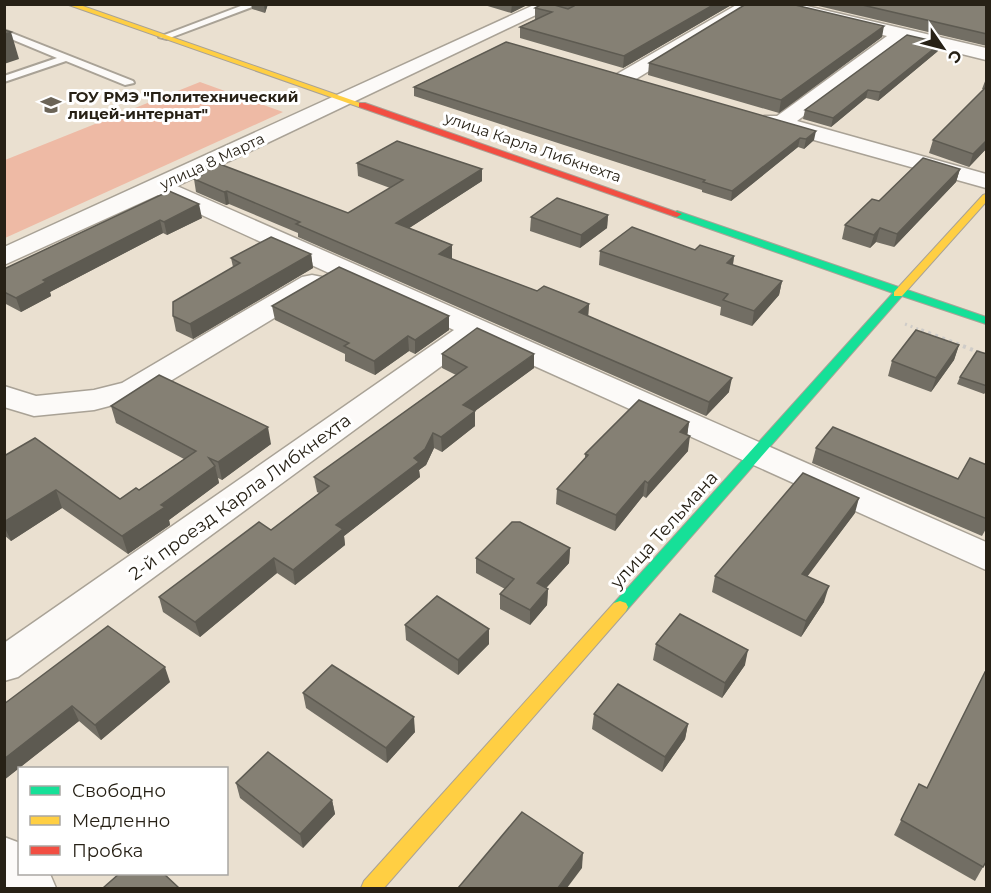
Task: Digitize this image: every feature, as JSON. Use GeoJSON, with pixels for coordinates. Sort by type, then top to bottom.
{"type":"FeatureCollection","features":[{"type":"Feature","properties":{"kind":"main road","name":"улица Карла Либкнехта"},"geometry":{"type":"LineString","coordinates":[[69,5],[987,321]]}},
{"type":"Feature","properties":{"kind":"main road","name":"улица Тельмана"},"geometry":{"type":"LineString","coordinates":[[371,888],[879,314],[987,197]]}},
{"type":"Feature","properties":{"kind":"street"},"geometry":{"type":"LineString","coordinates":[[624,78],[751,4]]}},
{"type":"Feature","properties":{"kind":"street"},"geometry":{"type":"LineString","coordinates":[[774,4],[987,54]]}},
{"type":"Feature","properties":{"kind":"street","name":"улица 8 Марта"},"geometry":{"type":"LineString","coordinates":[[4,256],[482,36],[551,8]]}},
{"type":"Feature","properties":{"kind":"street"},"geometry":{"type":"LineString","coordinates":[[781,123],[902,34]]}},
{"type":"Feature","properties":{"kind":"street"},"geometry":{"type":"LineString","coordinates":[[482,36],[515,46]]}},
{"type":"Feature","properties":{"kind":"street"},"geometry":{"type":"LineString","coordinates":[[602,72],[646,85]]}},
{"type":"Feature","properties":{"kind":"street"},"geometry":{"type":"LineString","coordinates":[[747,114],[987,181]]}},
{"type":"Feature","properties":{"kind":"street"},"geometry":{"type":"LineString","coordinates":[[158,186],[987,557]]}},
{"type":"Feature","properties":{"kind":"street"},"geometry":{"type":"LineString","coordinates":[[4,396],[34,406],[94,400],[133,390],[339,267]]}},
{"type":"Feature","properties":{"kind":"street","name":"2-й проезд Карла Либкнехта"},"geometry":{"type":"LineString","coordinates":[[4,665],[475,328]]}},
{"type":"Feature","properties":{"kind":"street"},"geometry":{"type":"LineString","coordinates":[[4,860],[18,874]]}},
{"type":"Feature","properties":{"kind":"street"},"geometry":{"type":"LineString","coordinates":[[19,875],[32,888]]}},
{"type":"Feature","properties":{"kind":"lane"},"geometry":{"type":"LineString","coordinates":[[164,37],[256,4]]}},
{"type":"Feature","properties":{"kind":"lane"},"geometry":{"type":"LineString","coordinates":[[4,33],[129,83]]}},
{"type":"Feature","properties":{"kind":"lane"},"geometry":{"type":"LineString","coordinates":[[4,79],[66,58]]}},
{"type":"Feature","properties":{"kind":"path"},"geometry":{"type":"LineString","coordinates":[[879,314],[987,355]]}},
{"type":"Feature","properties":{"kind":"shaded area"},"geometry":{"type":"Polygon","coordinates":[[[200,82],[283,112],[5,238],[5,160],[200,82]]]}},
{"type":"Feature","properties":{"kind":"building"},"geometry":{"type":"Polygon","coordinates":[[[542,4],[568,9],[574,6],[573,4],[715,4],[624,56],[520,27],[552,12],[535,8],[542,4]]]}},
{"type":"Feature","properties":{"kind":"building"},"geometry":{"type":"Polygon","coordinates":[[[746,4],[791,4],[884,26],[781,100],[649,63],[746,4]]]}},
{"type":"Feature","properties":{"kind":"building"},"geometry":{"type":"Polygon","coordinates":[[[858,4],[987,4],[987,34],[858,4]]]}},
{"type":"Feature","properties":{"kind":"building"},"geometry":{"type":"Polygon","coordinates":[[[907,35],[941,43],[880,92],[868,90],[833,118],[805,110],[907,35]]]}},
{"type":"Feature","properties":{"kind":"building"},"geometry":{"type":"Polygon","coordinates":[[[506,42],[816,131],[806,139],[800,138],[732,191],[703,182],[705,180],[414,87],[506,42]]]}},
{"type":"Feature","properties":{"kind":"building"},"geometry":{"type":"Polygon","coordinates":[[[987,86],[987,140],[973,154],[933,140],[987,86]]]}},
{"type":"Feature","properties":{"kind":"building"},"geometry":{"type":"Polygon","coordinates":[[[397,141],[482,169],[396,223],[452,245],[439,254],[537,291],[544,286],[589,304],[579,312],[732,378],[709,402],[296,224],[300,222],[194,179],[202,175],[209,160],[348,213],[403,180],[357,163],[397,141]]]}},
{"type":"Feature","properties":{"kind":"building"},"geometry":{"type":"Polygon","coordinates":[[[923,158],[960,169],[897,234],[880,228],[874,235],[845,225],[872,199],[879,201],[923,158]]]}},
{"type":"Feature","properties":{"kind":"building"},"geometry":{"type":"Polygon","coordinates":[[[169,191],[199,204],[164,222],[160,220],[43,280],[46,282],[16,298],[4,292],[4,269],[169,191]]]}},
{"type":"Feature","properties":{"kind":"building"},"geometry":{"type":"Polygon","coordinates":[[[557,198],[608,215],[581,235],[531,217],[557,198]]]}},
{"type":"Feature","properties":{"kind":"building"},"geometry":{"type":"Polygon","coordinates":[[[632,227],[695,250],[700,245],[734,256],[727,263],[782,281],[754,311],[723,300],[728,294],[600,251],[632,227]]]}},
{"type":"Feature","properties":{"kind":"building"},"geometry":{"type":"Polygon","coordinates":[[[271,237],[311,254],[190,324],[173,316],[173,302],[240,263],[231,258],[271,237]]]}},
{"type":"Feature","properties":{"kind":"building"},"geometry":{"type":"Polygon","coordinates":[[[339,267],[449,316],[415,340],[408,336],[374,361],[344,346],[349,343],[272,306],[339,267]]]}},
{"type":"Feature","properties":{"kind":"building"},"geometry":{"type":"Polygon","coordinates":[[[477,328],[534,354],[463,405],[475,411],[441,437],[433,433],[425,449],[414,458],[419,462],[336,525],[343,529],[293,570],[274,558],[195,622],[159,597],[259,522],[271,530],[329,486],[314,477],[467,367],[442,354],[477,328]]]}},
{"type":"Feature","properties":{"kind":"building"},"geometry":{"type":"Polygon","coordinates":[[[916,330],[959,345],[936,378],[892,361],[916,330]]]}},
{"type":"Feature","properties":{"kind":"building"},"geometry":{"type":"Polygon","coordinates":[[[977,351],[987,354],[987,386],[960,377],[977,351]]]}},
{"type":"Feature","properties":{"kind":"building"},"geometry":{"type":"Polygon","coordinates":[[[159,375],[268,427],[218,462],[209,458],[215,466],[161,505],[165,507],[122,536],[56,490],[4,522],[4,456],[35,438],[120,499],[136,488],[139,490],[196,451],[111,406],[159,375]]]}},
{"type":"Feature","properties":{"kind":"building"},"geometry":{"type":"Polygon","coordinates":[[[639,400],[689,422],[680,432],[690,436],[648,483],[645,481],[616,515],[557,489],[588,455],[585,454],[639,400]]]}},
{"type":"Feature","properties":{"kind":"building"},"geometry":{"type":"Polygon","coordinates":[[[833,427],[958,479],[970,458],[987,465],[987,519],[816,448],[833,427]]]}},
{"type":"Feature","properties":{"kind":"building"},"geometry":{"type":"Polygon","coordinates":[[[803,473],[859,498],[802,574],[829,586],[806,621],[715,576],[803,473]]]}},
{"type":"Feature","properties":{"kind":"building"},"geometry":{"type":"Polygon","coordinates":[[[512,522],[520,522],[570,548],[537,583],[548,589],[530,610],[500,594],[514,579],[476,558],[512,522]]]}},
{"type":"Feature","properties":{"kind":"building"},"geometry":{"type":"Polygon","coordinates":[[[437,596],[489,629],[458,660],[405,625],[437,596]]]}},
{"type":"Feature","properties":{"kind":"building"},"geometry":{"type":"Polygon","coordinates":[[[680,614],[748,650],[725,683],[656,644],[680,614]]]}},
{"type":"Feature","properties":{"kind":"building"},"geometry":{"type":"Polygon","coordinates":[[[108,626],[165,667],[95,725],[72,706],[4,759],[4,704],[108,626]]]}},
{"type":"Feature","properties":{"kind":"building"},"geometry":{"type":"Polygon","coordinates":[[[332,665],[414,717],[386,748],[303,693],[332,665]]]}},
{"type":"Feature","properties":{"kind":"building"},"geometry":{"type":"Polygon","coordinates":[[[985,672],[987,673],[987,860],[983,867],[901,820],[919,784],[927,788],[985,672]]]}},
{"type":"Feature","properties":{"kind":"building"},"geometry":{"type":"Polygon","coordinates":[[[618,684],[688,724],[665,757],[594,714],[618,684]]]}},
{"type":"Feature","properties":{"kind":"building"},"geometry":{"type":"Polygon","coordinates":[[[268,752],[332,800],[300,834],[236,783],[268,752]]]}},
{"type":"Feature","properties":{"kind":"building"},"geometry":{"type":"Polygon","coordinates":[[[522,812],[583,853],[558,888],[458,888],[522,812]]]}},
{"type":"Feature","properties":{"kind":"building"},"geometry":{"type":"Polygon","coordinates":[[[118,875],[165,875],[179,888],[103,888],[118,875]]]}},
{"type":"Feature","properties":{"kind":"traffic: fast"},"geometry":{"type":"LineString","coordinates":[[677,214],[986,321]]}},
{"type":"Feature","properties":{"kind":"traffic: fast"},"geometry":{"type":"LineString","coordinates":[[620,607],[898,294]]}},
{"type":"Feature","properties":{"kind":"traffic: slow"},"geometry":{"type":"LineString","coordinates":[[69,4],[362,105]]}},
{"type":"Feature","properties":{"kind":"traffic: slow"},"geometry":{"type":"LineString","coordinates":[[898,294],[986,197]]}},
{"type":"Feature","properties":{"kind":"traffic: slow"},"geometry":{"type":"LineString","coordinates":[[371,888],[620,607]]}},
{"type":"Feature","properties":{"kind":"traffic: jam"},"geometry":{"type":"LineString","coordinates":[[362,105],[677,214]]}},
{"type":"Feature","properties":{"kind":"place","name":"ГОУ РМЭ \"Политехнический лицей-интернат\""},"geometry":{"type":"Point","coordinates":[51,105]}}]}
